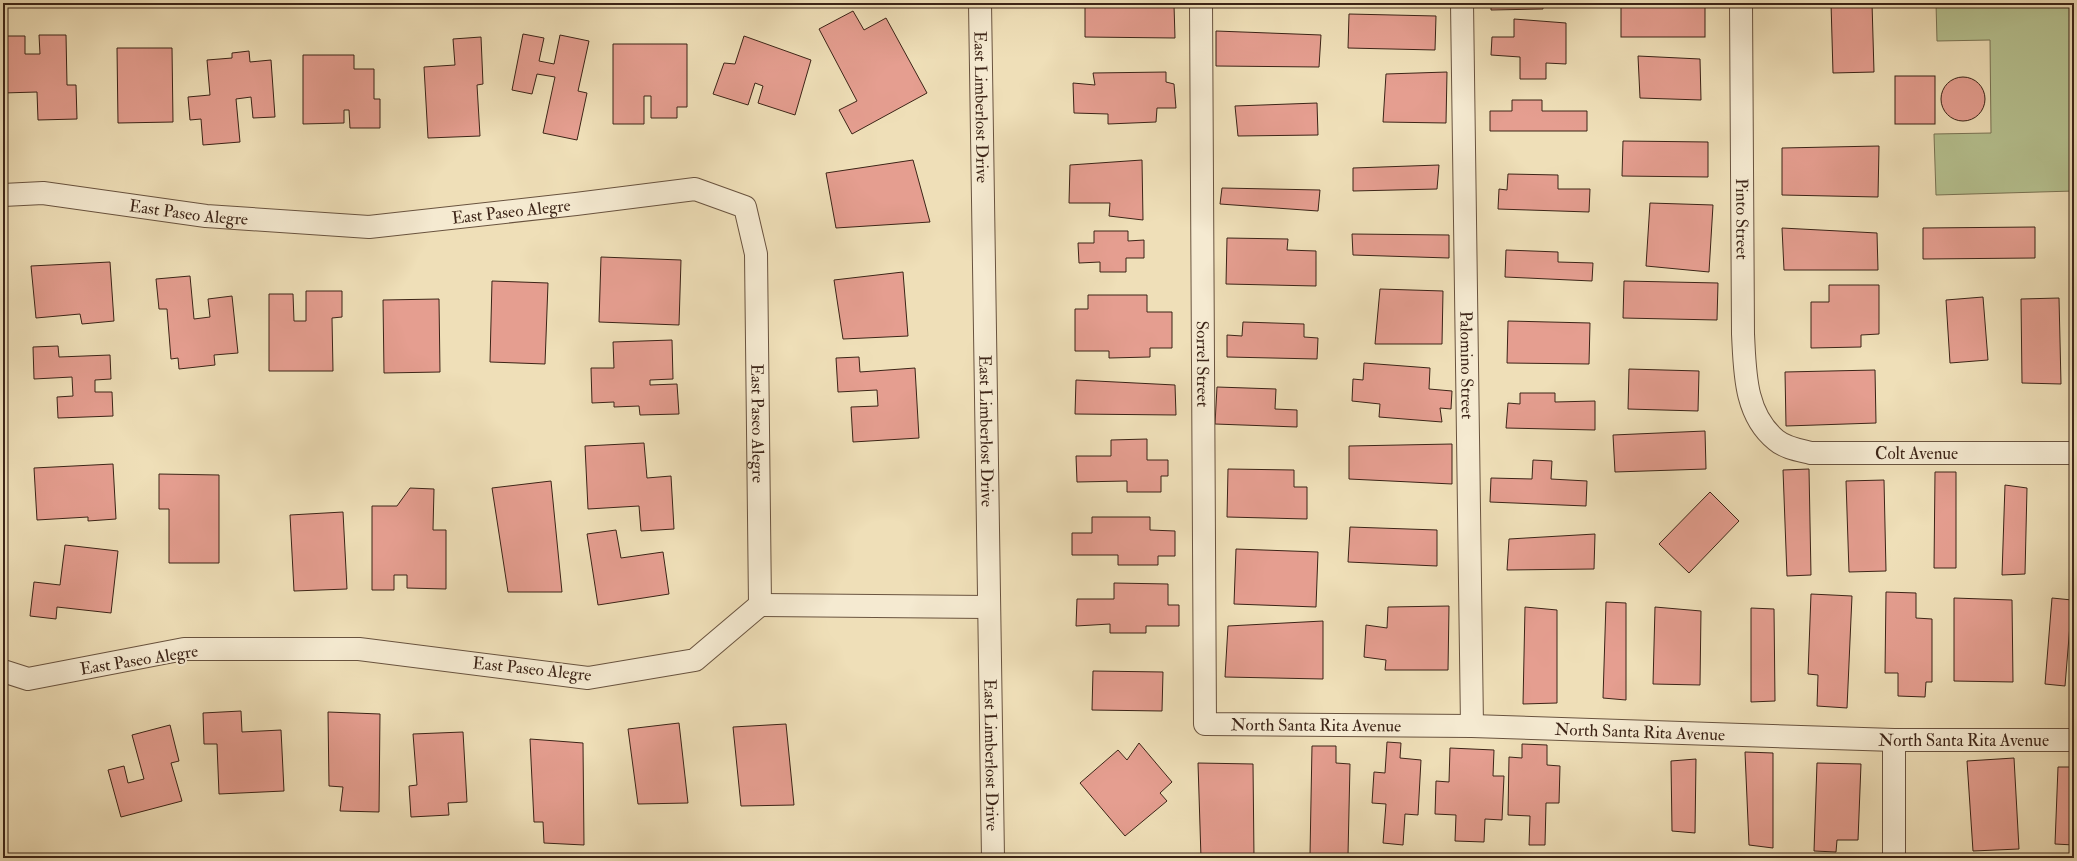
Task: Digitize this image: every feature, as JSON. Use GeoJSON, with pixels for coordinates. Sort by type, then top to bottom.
{"type":"FeatureCollection","features":[{"type":"Feature","properties":{"kind":"street","name":"East Limberlost Drive"},"geometry":{"type":"LineString","coordinates":[[980,3],[993,858]]}},
{"type":"Feature","properties":{"kind":"street","name":"Sorrel Street"},"geometry":{"type":"LineString","coordinates":[[1201,3],[1205,724]]}},
{"type":"Feature","properties":{"kind":"street","name":"Palomino Street"},"geometry":{"type":"LineString","coordinates":[[1462,3],[1472,726]]}},
{"type":"Feature","properties":{"kind":"street","name":"Pinto Street"},"geometry":{"type":"LineString","coordinates":[[1742,3],[1743,326],[1746,382],[1755,413],[1767,430]]}},
{"type":"Feature","properties":{"kind":"street","name":"East Paseo Alegre"},"geometry":{"type":"LineString","coordinates":[[3,196],[43,193],[206,216],[369,227],[568,205],[694,189],[745,207],[756,254],[760,605],[695,660],[588,678],[359,649],[184,649],[28,679],[3,671]]}},
{"type":"Feature","properties":{"kind":"street","name":"Colt Avenue"},"geometry":{"type":"LineString","coordinates":[[1767,430],[1776,440],[1792,449],[1811,453],[2074,453]]}},
{"type":"Feature","properties":{"kind":"street"},"geometry":{"type":"LineString","coordinates":[[760,605],[988,607]]}},
{"type":"Feature","properties":{"kind":"street","name":"North Santa Rita Avenue"},"geometry":{"type":"LineString","coordinates":[[1205,724],[1472,726],[1894,740],[2074,740]]}},
{"type":"Feature","properties":{"kind":"street"},"geometry":{"type":"LineString","coordinates":[[1894,740],[1894,858]]}},
{"type":"Feature","properties":{"kind":"green space"},"geometry":{"type":"Polygon","coordinates":[[[1936,3],[2074,3],[2074,191],[1936,195],[1934,134],[1991,133],[1990,40],[1937,41],[1936,3]]]}},
{"type":"Feature","properties":{"kind":"building"},"geometry":{"type":"Polygon","coordinates":[[[1085,3],[1174,5],[1175,38],[1085,37],[1085,3]]]}},
{"type":"Feature","properties":{"kind":"building"},"geometry":{"type":"Polygon","coordinates":[[[1491,3],[1543,3],[1543,9],[1491,10],[1491,3]]]}},
{"type":"Feature","properties":{"kind":"building"},"geometry":{"type":"Polygon","coordinates":[[[1621,3],[1705,3],[1705,37],[1621,37],[1621,3]]]}},
{"type":"Feature","properties":{"kind":"building"},"geometry":{"type":"Polygon","coordinates":[[[1831,3],[1872,3],[1874,72],[1833,73],[1831,3]]]}},
{"type":"Feature","properties":{"kind":"building"},"geometry":{"type":"Polygon","coordinates":[[[853,11],[864,30],[886,18],[927,93],[852,134],[839,110],[857,101],[819,29],[853,11]]]}},
{"type":"Feature","properties":{"kind":"building"},"geometry":{"type":"Polygon","coordinates":[[[1349,14],[1436,16],[1435,50],[1348,48],[1349,14]]]}},
{"type":"Feature","properties":{"kind":"building"},"geometry":{"type":"Polygon","coordinates":[[[1514,19],[1566,23],[1566,64],[1546,63],[1546,79],[1520,79],[1520,57],[1491,55],[1492,37],[1514,37],[1514,19]]]}},
{"type":"Feature","properties":{"kind":"building"},"geometry":{"type":"Polygon","coordinates":[[[1216,31],[1321,35],[1319,67],[1216,66],[1216,31]]]}},
{"type":"Feature","properties":{"kind":"building"},"geometry":{"type":"Polygon","coordinates":[[[523,34],[544,38],[539,61],[554,64],[560,35],[589,41],[578,91],[587,93],[577,140],[543,133],[555,77],[537,74],[532,94],[512,90],[523,34]]]}},
{"type":"Feature","properties":{"kind":"building"},"geometry":{"type":"Polygon","coordinates":[[[39,35],[66,35],[67,85],[76,85],[77,119],[38,120],[37,92],[3,93],[3,36],[25,36],[25,54],[40,54],[39,35]]]}},
{"type":"Feature","properties":{"kind":"building"},"geometry":{"type":"Polygon","coordinates":[[[744,36],[811,60],[795,115],[758,103],[763,86],[755,83],[748,105],[713,94],[724,63],[735,64],[744,36]]]}},
{"type":"Feature","properties":{"kind":"building"},"geometry":{"type":"Polygon","coordinates":[[[481,37],[483,84],[477,85],[480,136],[428,138],[424,67],[455,65],[453,39],[481,37]]]}},
{"type":"Feature","properties":{"kind":"building"},"geometry":{"type":"Polygon","coordinates":[[[613,44],[687,44],[687,107],[677,107],[677,118],[651,118],[651,96],[644,96],[644,124],[613,124],[613,44]]]}},
{"type":"Feature","properties":{"kind":"building"},"geometry":{"type":"Polygon","coordinates":[[[117,48],[172,48],[173,122],[118,123],[117,48]]]}},
{"type":"Feature","properties":{"kind":"building"},"geometry":{"type":"Polygon","coordinates":[[[249,51],[250,62],[271,60],[275,117],[253,118],[251,97],[236,99],[240,142],[203,145],[201,119],[190,120],[188,97],[210,95],[207,60],[232,58],[232,53],[249,51]]]}},
{"type":"Feature","properties":{"kind":"building"},"geometry":{"type":"Polygon","coordinates":[[[303,55],[354,55],[354,69],[374,69],[374,99],[380,99],[380,128],[350,128],[349,110],[344,110],[344,123],[303,124],[303,55]]]}},
{"type":"Feature","properties":{"kind":"building"},"geometry":{"type":"Polygon","coordinates":[[[1638,56],[1700,59],[1701,100],[1640,98],[1638,56]]]}},
{"type":"Feature","properties":{"kind":"building"},"geometry":{"type":"Polygon","coordinates":[[[1166,72],[1166,82],[1174,84],[1176,108],[1157,108],[1156,122],[1108,124],[1108,114],[1074,113],[1073,83],[1095,85],[1093,73],[1166,72]]]}},
{"type":"Feature","properties":{"kind":"building"},"geometry":{"type":"Polygon","coordinates":[[[1447,72],[1446,123],[1383,122],[1386,74],[1447,72]]]}},
{"type":"Feature","properties":{"kind":"building"},"geometry":{"type":"Polygon","coordinates":[[[1895,76],[1935,76],[1935,124],[1895,124],[1895,76]]]}},
{"type":"Feature","properties":{"kind":"building"},"geometry":{"type":"Polygon","coordinates":[[[1963,77],[1975,81],[1981,87],[1985,99],[1981,111],[1975,117],[1963,121],[1951,117],[1945,111],[1941,99],[1945,87],[1951,81],[1963,77]]]}},
{"type":"Feature","properties":{"kind":"building"},"geometry":{"type":"Polygon","coordinates":[[[1512,100],[1542,100],[1542,111],[1587,111],[1587,131],[1490,131],[1490,111],[1512,111],[1512,100]]]}},
{"type":"Feature","properties":{"kind":"building"},"geometry":{"type":"Polygon","coordinates":[[[1317,103],[1318,135],[1238,136],[1235,106],[1317,103]]]}},
{"type":"Feature","properties":{"kind":"building"},"geometry":{"type":"Polygon","coordinates":[[[1623,141],[1708,142],[1708,177],[1622,176],[1623,141]]]}},
{"type":"Feature","properties":{"kind":"building"},"geometry":{"type":"Polygon","coordinates":[[[1879,146],[1878,197],[1782,195],[1782,148],[1879,146]]]}},
{"type":"Feature","properties":{"kind":"building"},"geometry":{"type":"Polygon","coordinates":[[[913,160],[930,222],[836,228],[826,173],[913,160]]]}},
{"type":"Feature","properties":{"kind":"building"},"geometry":{"type":"Polygon","coordinates":[[[1142,160],[1143,220],[1109,216],[1110,203],[1069,203],[1070,165],[1142,160]]]}},
{"type":"Feature","properties":{"kind":"building"},"geometry":{"type":"Polygon","coordinates":[[[1439,165],[1437,189],[1353,191],[1353,168],[1439,165]]]}},
{"type":"Feature","properties":{"kind":"building"},"geometry":{"type":"Polygon","coordinates":[[[1508,174],[1558,175],[1558,189],[1590,189],[1589,212],[1498,209],[1499,189],[1507,190],[1508,174]]]}},
{"type":"Feature","properties":{"kind":"building"},"geometry":{"type":"Polygon","coordinates":[[[1222,188],[1320,190],[1318,211],[1220,204],[1222,188]]]}},
{"type":"Feature","properties":{"kind":"building"},"geometry":{"type":"Polygon","coordinates":[[[1650,203],[1713,205],[1709,272],[1646,266],[1650,203]]]}},
{"type":"Feature","properties":{"kind":"building"},"geometry":{"type":"Polygon","coordinates":[[[2035,227],[2035,258],[1923,259],[1923,228],[2035,227]]]}},
{"type":"Feature","properties":{"kind":"building"},"geometry":{"type":"Polygon","coordinates":[[[1782,228],[1877,233],[1878,270],[1784,270],[1782,228]]]}},
{"type":"Feature","properties":{"kind":"building"},"geometry":{"type":"Polygon","coordinates":[[[1094,231],[1128,231],[1128,241],[1144,240],[1144,258],[1126,258],[1126,272],[1100,272],[1100,262],[1079,263],[1078,243],[1094,243],[1094,231]]]}},
{"type":"Feature","properties":{"kind":"building"},"geometry":{"type":"Polygon","coordinates":[[[1352,234],[1449,235],[1449,258],[1353,255],[1352,234]]]}},
{"type":"Feature","properties":{"kind":"building"},"geometry":{"type":"Polygon","coordinates":[[[1227,238],[1288,239],[1287,250],[1316,251],[1316,286],[1226,284],[1227,238]]]}},
{"type":"Feature","properties":{"kind":"building"},"geometry":{"type":"Polygon","coordinates":[[[1506,250],[1558,252],[1558,262],[1593,263],[1592,281],[1505,277],[1506,250]]]}},
{"type":"Feature","properties":{"kind":"building"},"geometry":{"type":"Polygon","coordinates":[[[601,257],[681,260],[679,325],[599,322],[601,257]]]}},
{"type":"Feature","properties":{"kind":"building"},"geometry":{"type":"Polygon","coordinates":[[[110,262],[114,321],[82,324],[80,314],[36,318],[31,266],[110,262]]]}},
{"type":"Feature","properties":{"kind":"building"},"geometry":{"type":"Polygon","coordinates":[[[903,272],[908,336],[843,339],[834,280],[903,272]]]}},
{"type":"Feature","properties":{"kind":"building"},"geometry":{"type":"Polygon","coordinates":[[[190,276],[194,319],[210,317],[208,299],[232,296],[238,353],[214,355],[215,365],[179,369],[178,358],[171,359],[167,309],[159,309],[156,279],[190,276]]]}},
{"type":"Feature","properties":{"kind":"building"},"geometry":{"type":"Polygon","coordinates":[[[492,281],[548,283],[545,364],[490,362],[492,281]]]}},
{"type":"Feature","properties":{"kind":"building"},"geometry":{"type":"Polygon","coordinates":[[[1624,281],[1718,283],[1717,320],[1623,318],[1624,281]]]}},
{"type":"Feature","properties":{"kind":"building"},"geometry":{"type":"Polygon","coordinates":[[[1829,285],[1879,285],[1879,334],[1861,335],[1861,347],[1811,348],[1811,302],[1829,302],[1829,285]]]}},
{"type":"Feature","properties":{"kind":"building"},"geometry":{"type":"Polygon","coordinates":[[[1380,289],[1443,291],[1442,344],[1375,344],[1380,289]]]}},
{"type":"Feature","properties":{"kind":"building"},"geometry":{"type":"Polygon","coordinates":[[[306,291],[342,291],[342,317],[332,318],[333,371],[269,371],[269,294],[293,294],[294,321],[306,321],[306,291]]]}},
{"type":"Feature","properties":{"kind":"building"},"geometry":{"type":"Polygon","coordinates":[[[1088,295],[1147,295],[1147,312],[1172,312],[1172,348],[1150,348],[1150,357],[1109,358],[1109,351],[1075,351],[1075,309],[1088,309],[1088,295]]]}},
{"type":"Feature","properties":{"kind":"building"},"geometry":{"type":"Polygon","coordinates":[[[1983,297],[1988,360],[1950,363],[1946,300],[1983,297]]]}},
{"type":"Feature","properties":{"kind":"building"},"geometry":{"type":"Polygon","coordinates":[[[2059,298],[2061,384],[2022,383],[2021,299],[2059,298]]]}},
{"type":"Feature","properties":{"kind":"building"},"geometry":{"type":"Polygon","coordinates":[[[439,299],[440,372],[384,373],[383,300],[439,299]]]}},
{"type":"Feature","properties":{"kind":"building"},"geometry":{"type":"Polygon","coordinates":[[[1508,321],[1590,323],[1589,364],[1507,363],[1508,321]]]}},
{"type":"Feature","properties":{"kind":"building"},"geometry":{"type":"Polygon","coordinates":[[[1243,322],[1304,324],[1304,337],[1318,338],[1317,359],[1227,357],[1227,335],[1242,336],[1243,322]]]}},
{"type":"Feature","properties":{"kind":"building"},"geometry":{"type":"Polygon","coordinates":[[[672,340],[673,379],[650,380],[650,385],[677,384],[679,414],[640,415],[639,406],[614,407],[614,402],[592,403],[591,368],[614,368],[613,342],[672,340]]]}},
{"type":"Feature","properties":{"kind":"building"},"geometry":{"type":"Polygon","coordinates":[[[58,346],[59,357],[110,355],[111,379],[95,380],[95,392],[112,392],[113,416],[58,418],[57,397],[73,396],[72,377],[34,379],[33,347],[58,346]]]}},
{"type":"Feature","properties":{"kind":"building"},"geometry":{"type":"Polygon","coordinates":[[[859,357],[860,372],[915,368],[919,438],[853,442],[851,407],[878,406],[877,390],[838,392],[836,358],[859,357]]]}},
{"type":"Feature","properties":{"kind":"building"},"geometry":{"type":"Polygon","coordinates":[[[1364,363],[1430,368],[1429,389],[1452,391],[1451,409],[1440,408],[1442,422],[1379,417],[1380,404],[1352,401],[1353,379],[1363,380],[1364,363]]]}},
{"type":"Feature","properties":{"kind":"building"},"geometry":{"type":"Polygon","coordinates":[[[1629,369],[1699,371],[1698,411],[1628,409],[1629,369]]]}},
{"type":"Feature","properties":{"kind":"building"},"geometry":{"type":"Polygon","coordinates":[[[1875,370],[1876,423],[1786,426],[1785,372],[1875,370]]]}},
{"type":"Feature","properties":{"kind":"building"},"geometry":{"type":"Polygon","coordinates":[[[1076,380],[1175,385],[1176,415],[1075,414],[1076,380]]]}},
{"type":"Feature","properties":{"kind":"building"},"geometry":{"type":"Polygon","coordinates":[[[1217,387],[1276,389],[1275,409],[1297,410],[1297,427],[1215,424],[1217,387]]]}},
{"type":"Feature","properties":{"kind":"building"},"geometry":{"type":"Polygon","coordinates":[[[1520,393],[1555,393],[1555,402],[1595,401],[1595,430],[1506,428],[1508,403],[1520,404],[1520,393]]]}},
{"type":"Feature","properties":{"kind":"building"},"geometry":{"type":"Polygon","coordinates":[[[1705,431],[1706,469],[1615,472],[1613,435],[1705,431]]]}},
{"type":"Feature","properties":{"kind":"building"},"geometry":{"type":"Polygon","coordinates":[[[1147,439],[1147,460],[1168,460],[1168,476],[1161,476],[1161,492],[1127,492],[1127,481],[1077,482],[1076,456],[1111,456],[1111,440],[1147,439]]]}},
{"type":"Feature","properties":{"kind":"building"},"geometry":{"type":"Polygon","coordinates":[[[644,443],[647,478],[671,476],[674,529],[641,531],[639,506],[588,509],[585,446],[644,443]]]}},
{"type":"Feature","properties":{"kind":"building"},"geometry":{"type":"Polygon","coordinates":[[[1452,444],[1452,484],[1349,479],[1349,446],[1452,444]]]}},
{"type":"Feature","properties":{"kind":"building"},"geometry":{"type":"Polygon","coordinates":[[[1533,460],[1552,461],[1551,479],[1587,481],[1586,506],[1490,502],[1491,478],[1532,479],[1533,460]]]}},
{"type":"Feature","properties":{"kind":"building"},"geometry":{"type":"Polygon","coordinates":[[[113,464],[116,519],[88,521],[88,517],[37,520],[34,468],[113,464]]]}},
{"type":"Feature","properties":{"kind":"building"},"geometry":{"type":"Polygon","coordinates":[[[1228,469],[1294,470],[1294,487],[1307,487],[1307,519],[1227,517],[1228,469]]]}},
{"type":"Feature","properties":{"kind":"building"},"geometry":{"type":"Polygon","coordinates":[[[1809,469],[1811,575],[1787,576],[1783,470],[1809,469]]]}},
{"type":"Feature","properties":{"kind":"building"},"geometry":{"type":"Polygon","coordinates":[[[1935,472],[1956,472],[1956,568],[1934,568],[1935,472]]]}},
{"type":"Feature","properties":{"kind":"building"},"geometry":{"type":"Polygon","coordinates":[[[159,474],[219,475],[219,563],[169,563],[169,509],[159,509],[159,474]]]}},
{"type":"Feature","properties":{"kind":"building"},"geometry":{"type":"Polygon","coordinates":[[[1884,480],[1886,571],[1849,572],[1846,481],[1884,480]]]}},
{"type":"Feature","properties":{"kind":"building"},"geometry":{"type":"Polygon","coordinates":[[[551,481],[562,592],[508,592],[492,488],[551,481]]]}},
{"type":"Feature","properties":{"kind":"building"},"geometry":{"type":"Polygon","coordinates":[[[2005,485],[2027,488],[2025,574],[2002,575],[2005,485]]]}},
{"type":"Feature","properties":{"kind":"building"},"geometry":{"type":"Polygon","coordinates":[[[410,488],[434,489],[433,530],[446,530],[446,589],[407,588],[407,575],[394,575],[394,590],[372,590],[372,506],[397,506],[410,488]]]}},
{"type":"Feature","properties":{"kind":"building"},"geometry":{"type":"Polygon","coordinates":[[[1710,492],[1739,521],[1689,573],[1659,544],[1710,492]]]}},
{"type":"Feature","properties":{"kind":"building"},"geometry":{"type":"Polygon","coordinates":[[[343,512],[347,589],[294,591],[290,515],[343,512]]]}},
{"type":"Feature","properties":{"kind":"building"},"geometry":{"type":"Polygon","coordinates":[[[1092,517],[1150,517],[1150,530],[1175,531],[1175,556],[1158,556],[1158,565],[1118,565],[1118,555],[1072,555],[1072,533],[1092,533],[1092,517]]]}},
{"type":"Feature","properties":{"kind":"building"},"geometry":{"type":"Polygon","coordinates":[[[1350,527],[1437,530],[1437,566],[1348,562],[1350,527]]]}},
{"type":"Feature","properties":{"kind":"building"},"geometry":{"type":"Polygon","coordinates":[[[616,530],[621,558],[663,552],[669,594],[598,605],[587,534],[616,530]]]}},
{"type":"Feature","properties":{"kind":"building"},"geometry":{"type":"Polygon","coordinates":[[[1595,534],[1594,569],[1507,570],[1509,539],[1595,534]]]}},
{"type":"Feature","properties":{"kind":"building"},"geometry":{"type":"Polygon","coordinates":[[[65,545],[118,551],[111,613],[57,607],[56,619],[30,616],[34,582],[60,585],[65,545]]]}},
{"type":"Feature","properties":{"kind":"building"},"geometry":{"type":"Polygon","coordinates":[[[1236,549],[1318,552],[1316,607],[1234,604],[1236,549]]]}},
{"type":"Feature","properties":{"kind":"building"},"geometry":{"type":"Polygon","coordinates":[[[1114,583],[1168,584],[1168,605],[1179,605],[1179,626],[1146,626],[1146,633],[1110,633],[1110,624],[1076,626],[1077,599],[1114,599],[1114,583]]]}},
{"type":"Feature","properties":{"kind":"building"},"geometry":{"type":"Polygon","coordinates":[[[1886,592],[1916,593],[1916,618],[1932,619],[1932,682],[1926,682],[1925,697],[1898,696],[1898,673],[1885,673],[1886,592]]]}},
{"type":"Feature","properties":{"kind":"building"},"geometry":{"type":"Polygon","coordinates":[[[1811,594],[1852,596],[1847,708],[1817,706],[1818,675],[1808,674],[1811,594]]]}},
{"type":"Feature","properties":{"kind":"building"},"geometry":{"type":"Polygon","coordinates":[[[1954,598],[2012,600],[2013,682],[1954,681],[1954,598]]]}},
{"type":"Feature","properties":{"kind":"building"},"geometry":{"type":"Polygon","coordinates":[[[2052,598],[2072,600],[2065,686],[2045,684],[2052,598]]]}},
{"type":"Feature","properties":{"kind":"building"},"geometry":{"type":"Polygon","coordinates":[[[1606,602],[1626,603],[1626,700],[1603,698],[1606,602]]]}},
{"type":"Feature","properties":{"kind":"building"},"geometry":{"type":"Polygon","coordinates":[[[1449,606],[1448,670],[1385,670],[1386,660],[1364,657],[1366,625],[1387,628],[1388,607],[1449,606]]]}},
{"type":"Feature","properties":{"kind":"building"},"geometry":{"type":"Polygon","coordinates":[[[1525,607],[1557,610],[1557,703],[1523,704],[1525,607]]]}},
{"type":"Feature","properties":{"kind":"building"},"geometry":{"type":"Polygon","coordinates":[[[1655,607],[1701,611],[1700,685],[1653,684],[1655,607]]]}},
{"type":"Feature","properties":{"kind":"building"},"geometry":{"type":"Polygon","coordinates":[[[1751,608],[1774,609],[1775,701],[1751,702],[1751,608]]]}},
{"type":"Feature","properties":{"kind":"building"},"geometry":{"type":"Polygon","coordinates":[[[1323,621],[1323,679],[1225,677],[1228,626],[1323,621]]]}},
{"type":"Feature","properties":{"kind":"building"},"geometry":{"type":"Polygon","coordinates":[[[1093,671],[1163,672],[1162,711],[1092,710],[1093,671]]]}},
{"type":"Feature","properties":{"kind":"building"},"geometry":{"type":"Polygon","coordinates":[[[241,711],[242,732],[281,730],[284,791],[219,794],[217,744],[204,744],[203,713],[241,711]]]}},
{"type":"Feature","properties":{"kind":"building"},"geometry":{"type":"Polygon","coordinates":[[[328,712],[380,714],[379,812],[340,811],[343,787],[329,786],[328,712]]]}},
{"type":"Feature","properties":{"kind":"building"},"geometry":{"type":"Polygon","coordinates":[[[679,723],[688,803],[638,804],[628,729],[679,723]]]}},
{"type":"Feature","properties":{"kind":"building"},"geometry":{"type":"Polygon","coordinates":[[[786,724],[794,805],[741,806],[733,727],[786,724]]]}},
{"type":"Feature","properties":{"kind":"building"},"geometry":{"type":"Polygon","coordinates":[[[170,725],[179,761],[171,763],[182,801],[121,817],[108,770],[124,766],[128,783],[144,779],[132,735],[170,725]]]}},
{"type":"Feature","properties":{"kind":"building"},"geometry":{"type":"Polygon","coordinates":[[[463,732],[467,802],[448,803],[449,815],[411,817],[409,786],[417,785],[413,734],[463,732]]]}},
{"type":"Feature","properties":{"kind":"building"},"geometry":{"type":"Polygon","coordinates":[[[530,739],[583,743],[584,845],[544,843],[543,822],[534,822],[530,739]]]}},
{"type":"Feature","properties":{"kind":"building"},"geometry":{"type":"Polygon","coordinates":[[[1387,742],[1401,743],[1400,758],[1421,760],[1418,815],[1405,814],[1403,845],[1383,843],[1386,804],[1372,803],[1374,772],[1385,773],[1387,742]]]}},
{"type":"Feature","properties":{"kind":"building"},"geometry":{"type":"Polygon","coordinates":[[[1139,743],[1172,782],[1160,793],[1167,801],[1125,836],[1080,783],[1118,750],[1127,760],[1139,743]]]}},
{"type":"Feature","properties":{"kind":"building"},"geometry":{"type":"Polygon","coordinates":[[[1522,744],[1547,745],[1547,765],[1560,766],[1559,803],[1546,803],[1545,845],[1529,845],[1530,816],[1508,815],[1509,757],[1522,758],[1522,744]]]}},
{"type":"Feature","properties":{"kind":"building"},"geometry":{"type":"Polygon","coordinates":[[[1312,746],[1336,746],[1336,763],[1350,764],[1348,855],[1310,855],[1312,746]]]}},
{"type":"Feature","properties":{"kind":"building"},"geometry":{"type":"Polygon","coordinates":[[[1450,748],[1494,750],[1493,776],[1504,776],[1502,820],[1485,819],[1484,842],[1455,841],[1456,815],[1435,814],[1436,781],[1449,782],[1450,748]]]}},
{"type":"Feature","properties":{"kind":"building"},"geometry":{"type":"Polygon","coordinates":[[[1745,752],[1773,753],[1773,848],[1749,845],[1745,752]]]}},
{"type":"Feature","properties":{"kind":"building"},"geometry":{"type":"Polygon","coordinates":[[[2014,758],[2019,849],[1973,851],[1967,761],[2014,758]]]}},
{"type":"Feature","properties":{"kind":"building"},"geometry":{"type":"Polygon","coordinates":[[[1696,759],[1695,833],[1672,831],[1671,761],[1696,759]]]}},
{"type":"Feature","properties":{"kind":"building"},"geometry":{"type":"Polygon","coordinates":[[[1198,763],[1253,764],[1254,858],[1201,858],[1198,763]]]}},
{"type":"Feature","properties":{"kind":"building"},"geometry":{"type":"Polygon","coordinates":[[[1817,763],[1861,764],[1858,840],[1837,840],[1836,852],[1814,851],[1817,763]]]}},
{"type":"Feature","properties":{"kind":"building"},"geometry":{"type":"Polygon","coordinates":[[[2058,767],[2074,767],[2074,845],[2055,844],[2058,767]]]}}]}
